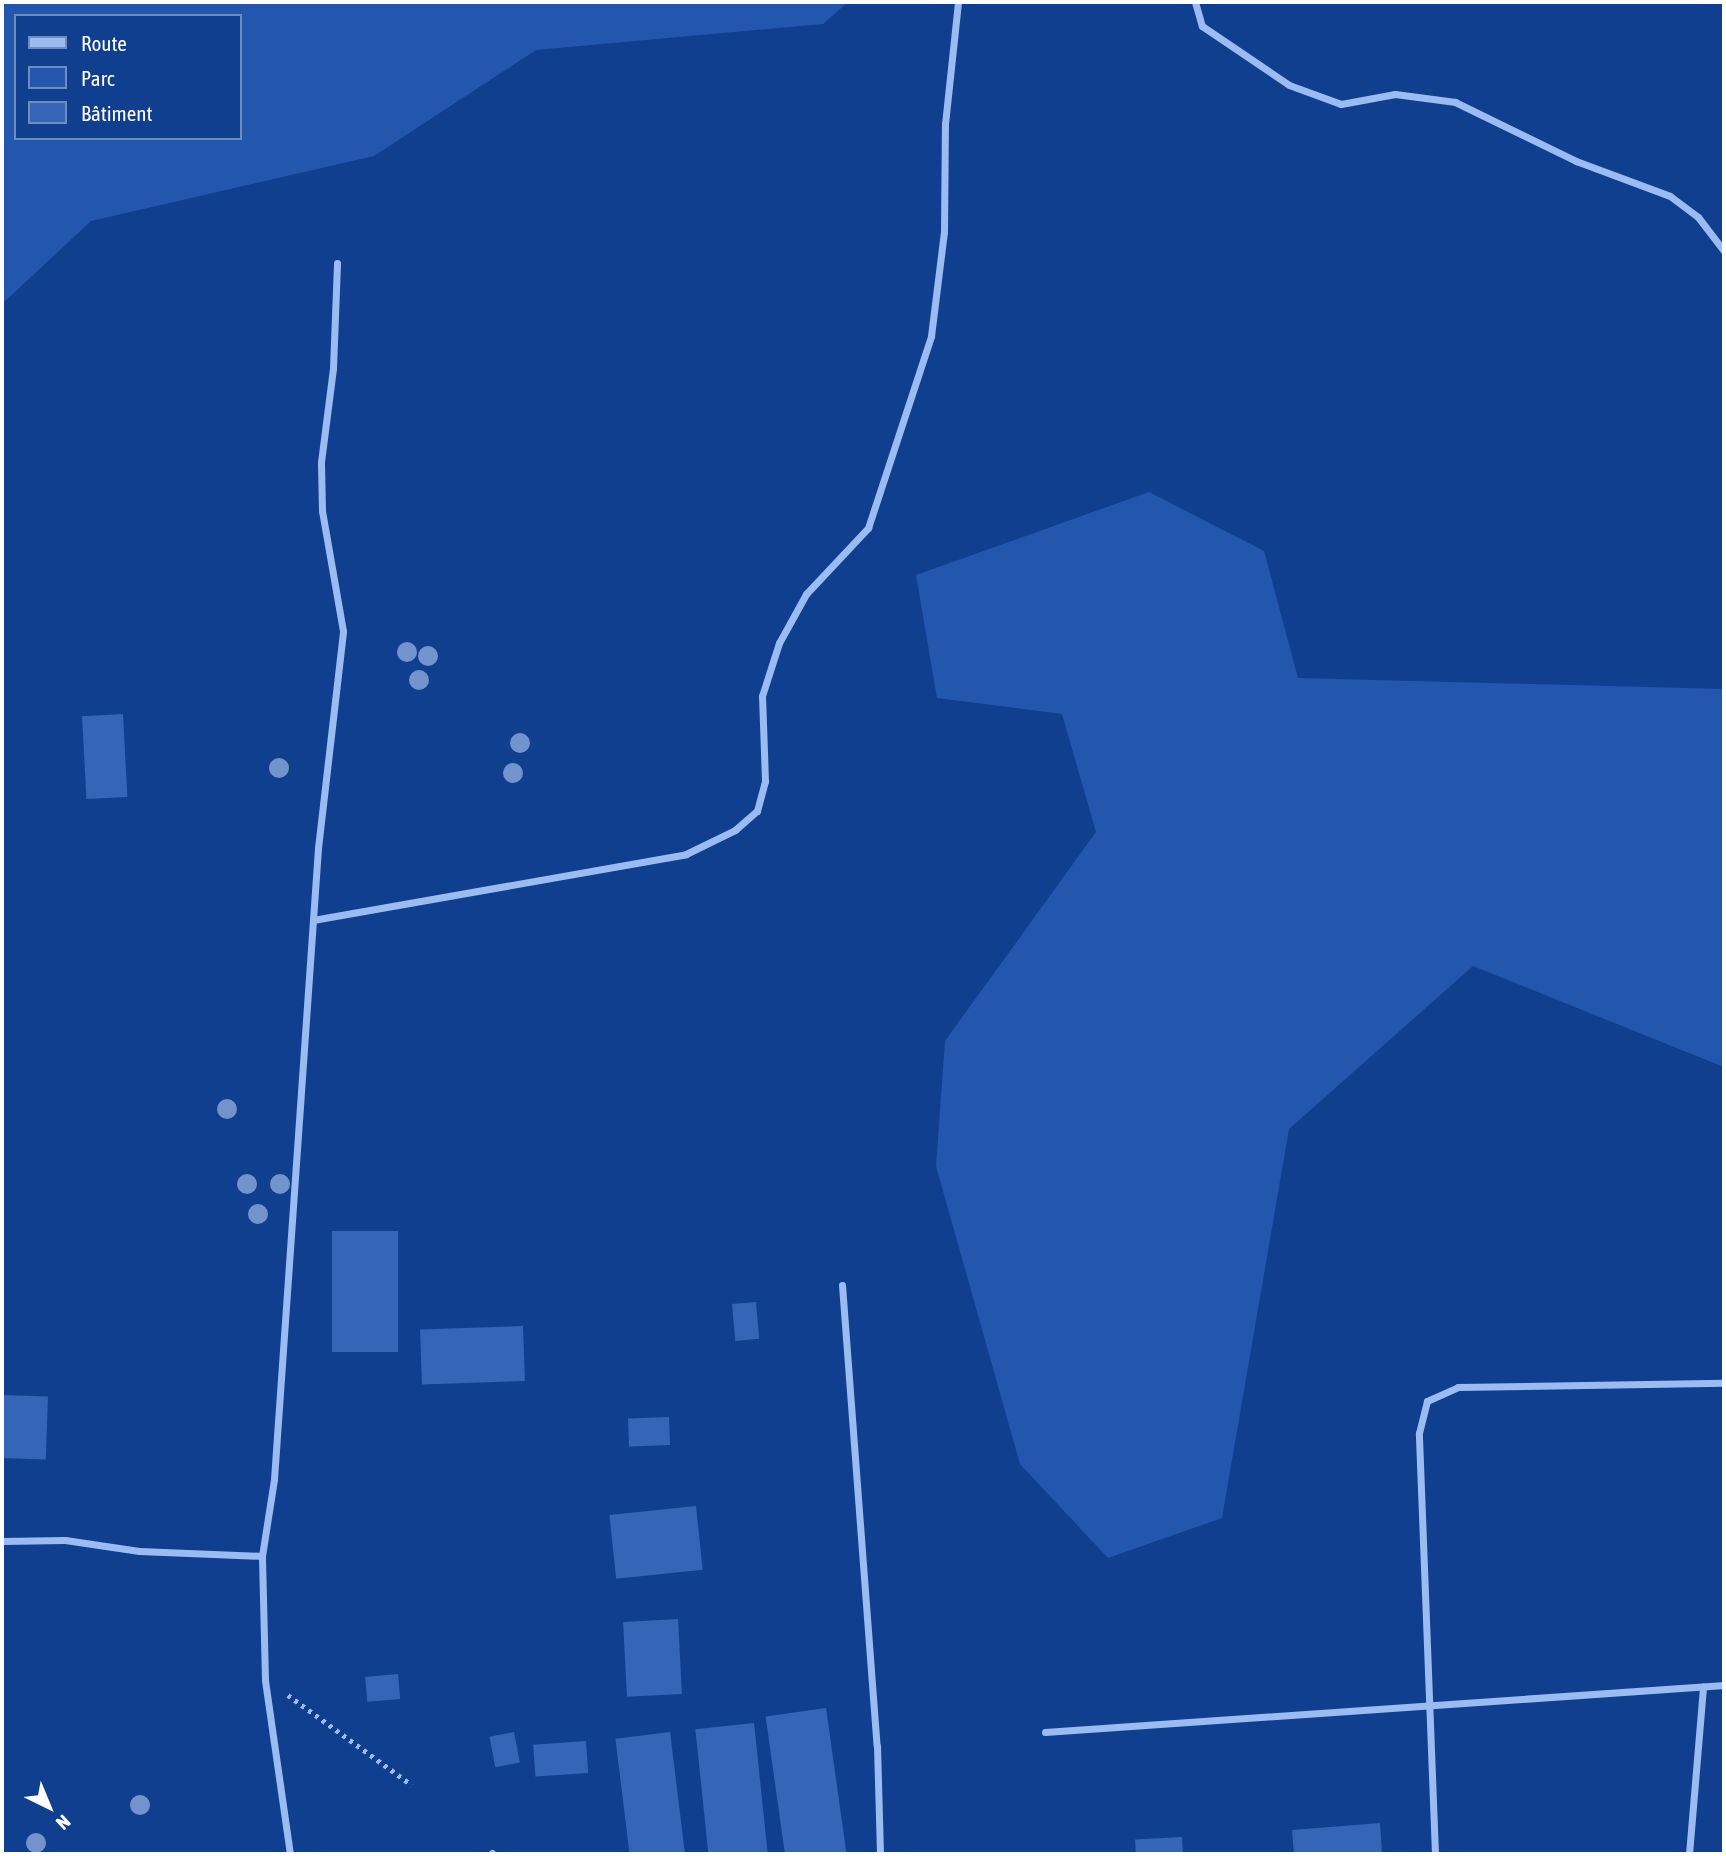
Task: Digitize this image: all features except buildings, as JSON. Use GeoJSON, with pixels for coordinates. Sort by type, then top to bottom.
{"type":"FeatureCollection","features":[{"type":"Feature","properties":{"kind":"street"},"geometry":{"type":"LineString","coordinates":[[313,920],[686,854],[735,830],[757,811],[765,781],[762,696],[779,643],[806,594],[867,528],[931,336],[944,232],[946,124],[958,2]]}},
{"type":"Feature","properties":{"kind":"street"},"geometry":{"type":"LineString","coordinates":[[1195,2],[1202,26],[1289,85],[1340,104],[1395,94],[1455,102],[1576,161],[1670,197],[1698,217],[1724,251]]}},
{"type":"Feature","properties":{"kind":"street"},"geometry":{"type":"LineString","coordinates":[[290,1854],[265,1679],[262,1556],[274,1479],[313,920],[343,631],[322,511],[321,462],[333,368],[337,263]]}},
{"type":"Feature","properties":{"kind":"street"},"geometry":{"type":"LineString","coordinates":[[842,1285],[877,1746],[880,1854]]}},
{"type":"Feature","properties":{"kind":"street"},"geometry":{"type":"LineString","coordinates":[[1435,1854],[1419,1433],[1427,1401],[1458,1387],[1724,1382]]}},
{"type":"Feature","properties":{"kind":"street"},"geometry":{"type":"LineString","coordinates":[[2,1541],[65,1540],[139,1551],[262,1556]]}},
{"type":"Feature","properties":{"kind":"street"},"geometry":{"type":"LineString","coordinates":[[1045,1731],[1431,1708],[1724,1685]]}},
{"type":"Feature","properties":{"kind":"street"},"geometry":{"type":"LineString","coordinates":[[1689,1854],[1703,1687]]}},
{"type":"Feature","properties":{"kind":"path"},"geometry":{"type":"LineString","coordinates":[[265,1679],[412,1785]]}},
{"type":"Feature","properties":{"kind":"green space"},"geometry":{"type":"Polygon","coordinates":[[[2,2],[848,2],[823,24],[536,50],[374,156],[91,221],[2,304],[2,2]]]}},
{"type":"Feature","properties":{"kind":"green space"},"geometry":{"type":"Polygon","coordinates":[[[1149,492],[1264,551],[1298,678],[1724,689],[1724,1067],[1473,966],[1289,1129],[1222,1518],[1108,1558],[1020,1464],[936,1166],[945,1041],[1096,832],[1062,714],[937,698],[916,575],[1149,492]]]}}]}
